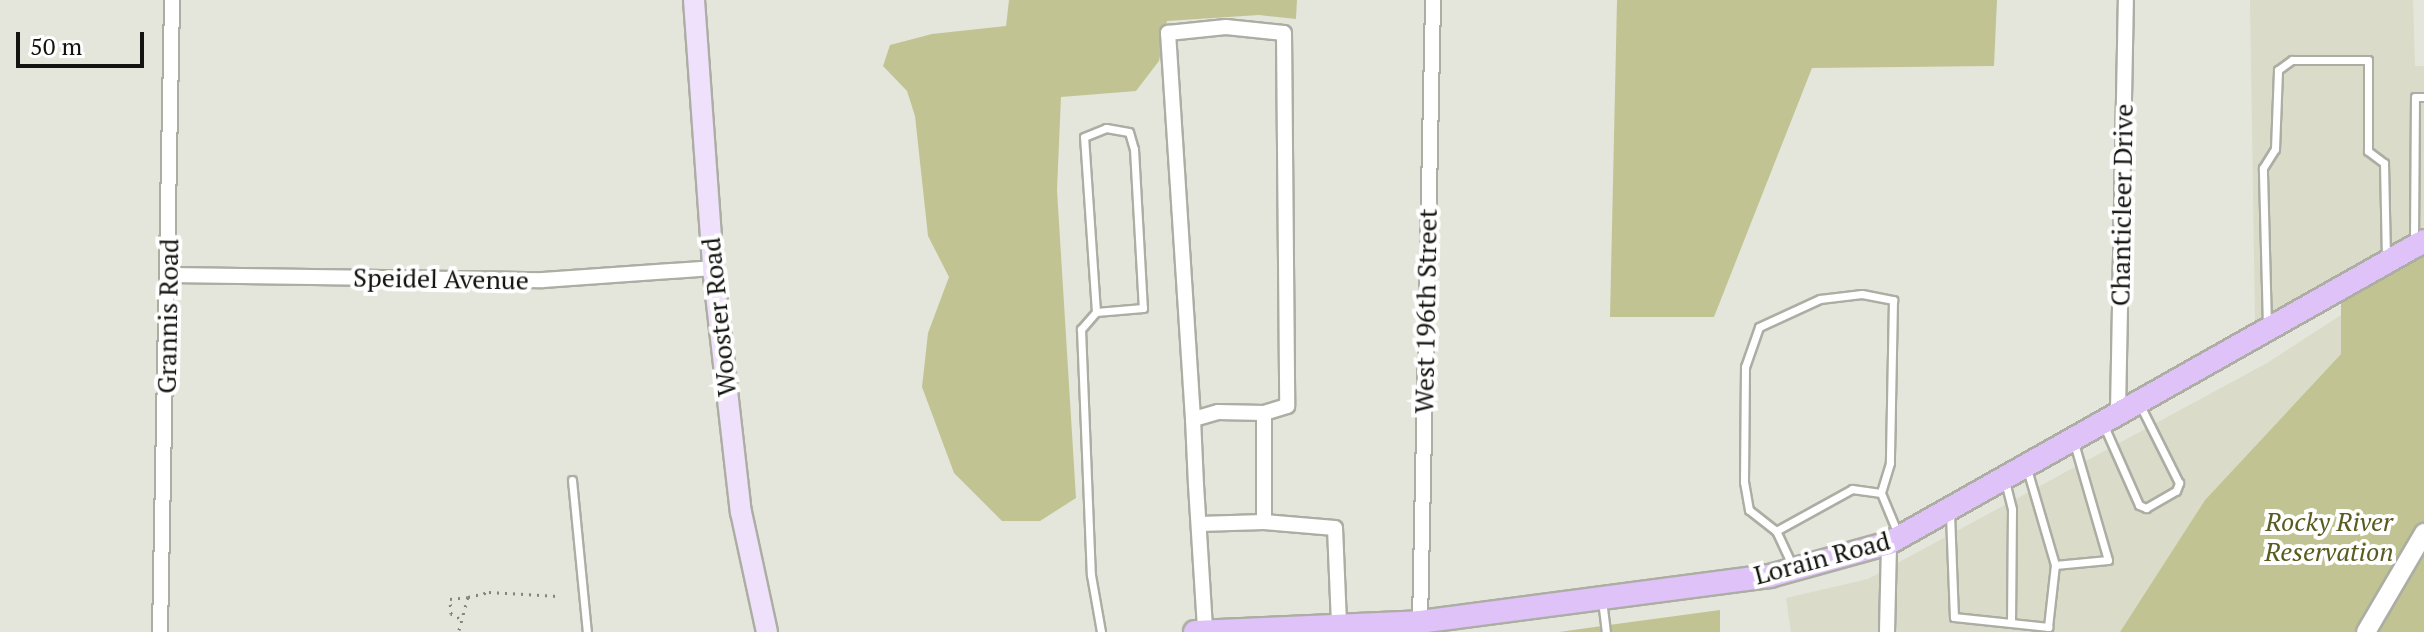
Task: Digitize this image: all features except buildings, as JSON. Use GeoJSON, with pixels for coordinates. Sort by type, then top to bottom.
{"type":"FeatureCollection","features":[{"type":"Feature","properties":{"kind":"main road","name":"Wooster Road"},"geometry":{"type":"LineString","coordinates":[[694,0],[713,268],[741,512],[767,632]]}},
{"type":"Feature","properties":{"kind":"main road","name":"Lorain Road"},"geometry":{"type":"LineString","coordinates":[[1200,631],[1420,622],[1794,569],[1894,540],[2119,410],[2419,244]]}},
{"type":"Feature","properties":{"kind":"street","name":"Grannis Road"},"geometry":{"type":"LineString","coordinates":[[160,632],[170,275],[172,0]]}},
{"type":"Feature","properties":{"kind":"street","name":"West 196th Street"},"geometry":{"type":"LineString","coordinates":[[1420,622],[1433,0]]}},
{"type":"Feature","properties":{"kind":"street","name":"Chanticleer Drive"},"geometry":{"type":"LineString","coordinates":[[2119,410],[2126,0]]}},
{"type":"Feature","properties":{"kind":"street"},"geometry":{"type":"LineString","coordinates":[[1193,419],[1218,412],[1264,413],[1287,406],[1284,33],[1226,27],[1168,33],[1199,524],[1200,631]]}},
{"type":"Feature","properties":{"kind":"street","name":"Speidel Avenue"},"geometry":{"type":"LineString","coordinates":[[170,275],[543,280],[713,268]]}},
{"type":"Feature","properties":{"kind":"street"},"geometry":{"type":"LineString","coordinates":[[1264,413],[1264,522]]}},
{"type":"Feature","properties":{"kind":"street"},"geometry":{"type":"LineString","coordinates":[[1199,524],[1264,522],[1335,528],[1339,624]]}},
{"type":"Feature","properties":{"kind":"street"},"geometry":{"type":"LineString","coordinates":[[2366,632],[2424,533]]}},
{"type":"Feature","properties":{"kind":"street"},"geometry":{"type":"LineString","coordinates":[[1887,632],[1894,540]]}},
{"type":"Feature","properties":{"kind":"lane"},"geometry":{"type":"LineString","coordinates":[[2267,328],[2263,168],[2275,149],[2278,70],[2292,60],[2368,60],[2368,151],[2384,163],[2386,262]]}},
{"type":"Feature","properties":{"kind":"lane"},"geometry":{"type":"LineString","coordinates":[[2419,244],[2415,97],[2424,97]]}},
{"type":"Feature","properties":{"kind":"lane"},"geometry":{"type":"LineString","coordinates":[[1096,312],[1084,137],[1106,128],[1129,132],[1134,149],[1143,308],[1096,312],[1081,329],[1091,575],[1101,632]]}},
{"type":"Feature","properties":{"kind":"lane"},"geometry":{"type":"LineString","coordinates":[[1794,569],[1776,531],[1749,510],[1744,482],[1745,367],[1759,327],[1820,299],[1862,294],[1893,300],[1890,463],[1881,493],[1894,540]]}},
{"type":"Feature","properties":{"kind":"lane"},"geometry":{"type":"LineString","coordinates":[[2119,410],[2179,483],[2176,491],[2146,508],[2139,505],[2119,410]]}},
{"type":"Feature","properties":{"kind":"lane"},"geometry":{"type":"LineString","coordinates":[[2055,565],[2108,560],[2073,437]]}},
{"type":"Feature","properties":{"kind":"lane"},"geometry":{"type":"LineString","coordinates":[[1950,508],[1954,617],[2048,627],[2055,565],[2026,464]]}},
{"type":"Feature","properties":{"kind":"lane"},"geometry":{"type":"LineString","coordinates":[[2004,479],[2012,509],[2011,621]]}},
{"type":"Feature","properties":{"kind":"lane"},"geometry":{"type":"LineString","coordinates":[[572,480],[587,632]]}},
{"type":"Feature","properties":{"kind":"lane"},"geometry":{"type":"LineString","coordinates":[[1776,531],[1852,489],[1881,493]]}},
{"type":"Feature","properties":{"kind":"lane"},"geometry":{"type":"LineString","coordinates":[[1602,598],[1606,632]]}},
{"type":"Feature","properties":{"kind":"path"},"geometry":{"type":"LineString","coordinates":[[468,597],[466,615],[459,618],[451,614],[450,599],[489,592],[558,596]]}},
{"type":"Feature","properties":{"kind":"path"},"geometry":{"type":"LineString","coordinates":[[459,618],[459,630]]}},
{"type":"Feature","properties":{"kind":"shaded area"},"geometry":{"type":"Polygon","coordinates":[[[2250,0],[2413,0],[2415,66],[2424,66],[2424,226],[2255,321],[2250,0]]]}},
{"type":"Feature","properties":{"kind":"shaded area"},"geometry":{"type":"Polygon","coordinates":[[[2341,315],[2341,354],[2205,500],[2120,632],[1791,632],[1786,598],[1868,579],[2267,363],[2341,315]]]}},
{"type":"Feature","properties":{"kind":"green space"},"geometry":{"type":"Polygon","coordinates":[[[1009,0],[1297,0],[1296,19],[1259,15],[1167,21],[1159,61],[1136,91],[1061,97],[1057,190],[1076,498],[1040,521],[1002,521],[954,473],[922,387],[928,333],[949,277],[928,236],[915,116],[907,91],[883,66],[890,45],[932,34],[1006,26],[1009,0]]]}},
{"type":"Feature","properties":{"kind":"green space"},"geometry":{"type":"Polygon","coordinates":[[[1617,0],[1997,0],[1994,66],[1812,68],[1714,317],[1610,317],[1617,0]]]}},
{"type":"Feature","properties":{"kind":"green space","name":"Rocky River Reservation"},"geometry":{"type":"Polygon","coordinates":[[[2424,248],[2424,632],[2120,632],[2205,500],[2341,354],[2341,294],[2424,248]]]}},
{"type":"Feature","properties":{"kind":"green space"},"geometry":{"type":"Polygon","coordinates":[[[1720,610],[1720,632],[1559,632],[1609,625],[1720,610]]]}}]}
